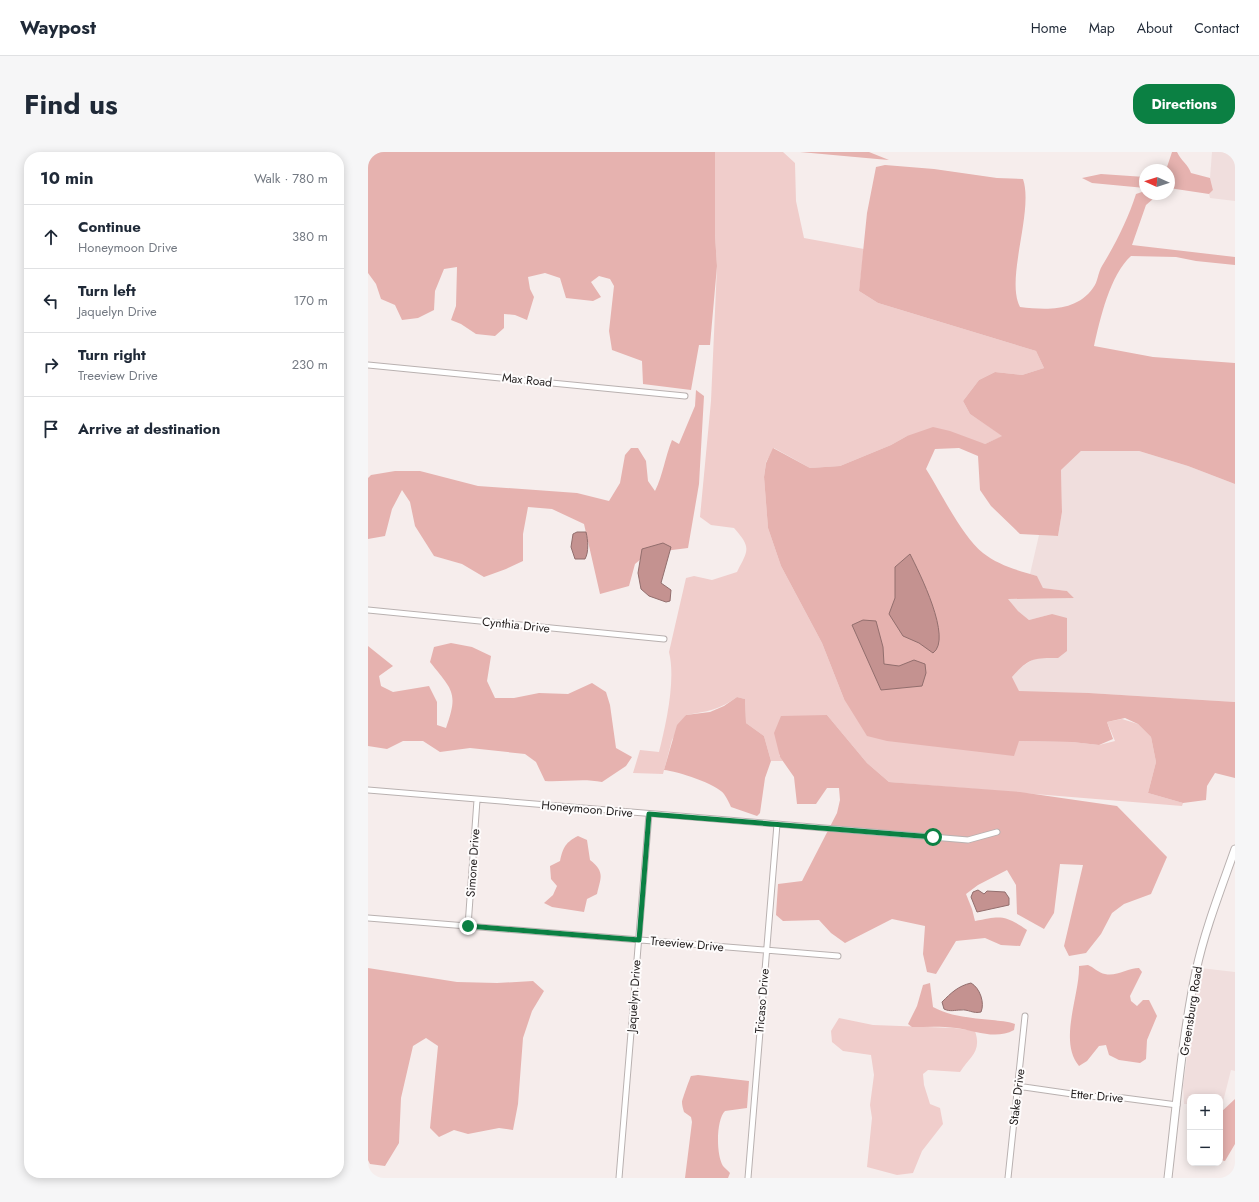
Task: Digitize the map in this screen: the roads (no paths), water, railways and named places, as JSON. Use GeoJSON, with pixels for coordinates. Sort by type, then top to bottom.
{"type":"FeatureCollection","features":[{"type":"Feature","properties":{"kind":"main road","name":"Greensburg Road"},"geometry":{"type":"LineString","coordinates":[[1168,1178],[1196,970],[1235,849]]}},
{"type":"Feature","properties":{"kind":"street","name":"Max Road"},"geometry":{"type":"LineString","coordinates":[[368,365],[685,396]]}},
{"type":"Feature","properties":{"kind":"street","name":"Cynthia Drive"},"geometry":{"type":"LineString","coordinates":[[368,610],[664,639]]}},
{"type":"Feature","properties":{"kind":"street","name":"Honeymoon Drive"},"geometry":{"type":"LineString","coordinates":[[368,790],[968,840],[997,832]]}},
{"type":"Feature","properties":{"kind":"street","name":"Simone Drive"},"geometry":{"type":"LineString","coordinates":[[468,926],[477,800]]}},
{"type":"Feature","properties":{"kind":"street","name":"Jaquelyn Drive"},"geometry":{"type":"LineString","coordinates":[[619,1178],[649,814]]}},
{"type":"Feature","properties":{"kind":"street","name":"Tricaso Drive"},"geometry":{"type":"LineString","coordinates":[[748,1178],[777,824]]}},
{"type":"Feature","properties":{"kind":"street","name":"Treeview Drive"},"geometry":{"type":"LineString","coordinates":[[368,918],[838,956]]}},
{"type":"Feature","properties":{"kind":"street","name":"Stake Drive"},"geometry":{"type":"LineString","coordinates":[[1008,1178],[1025,1016]]}},
{"type":"Feature","properties":{"kind":"street","name":"Etter Drive"},"geometry":{"type":"LineString","coordinates":[[1018,1089],[1024,1087],[1086,1096],[1124,1098],[1177,1105]]}}]}
